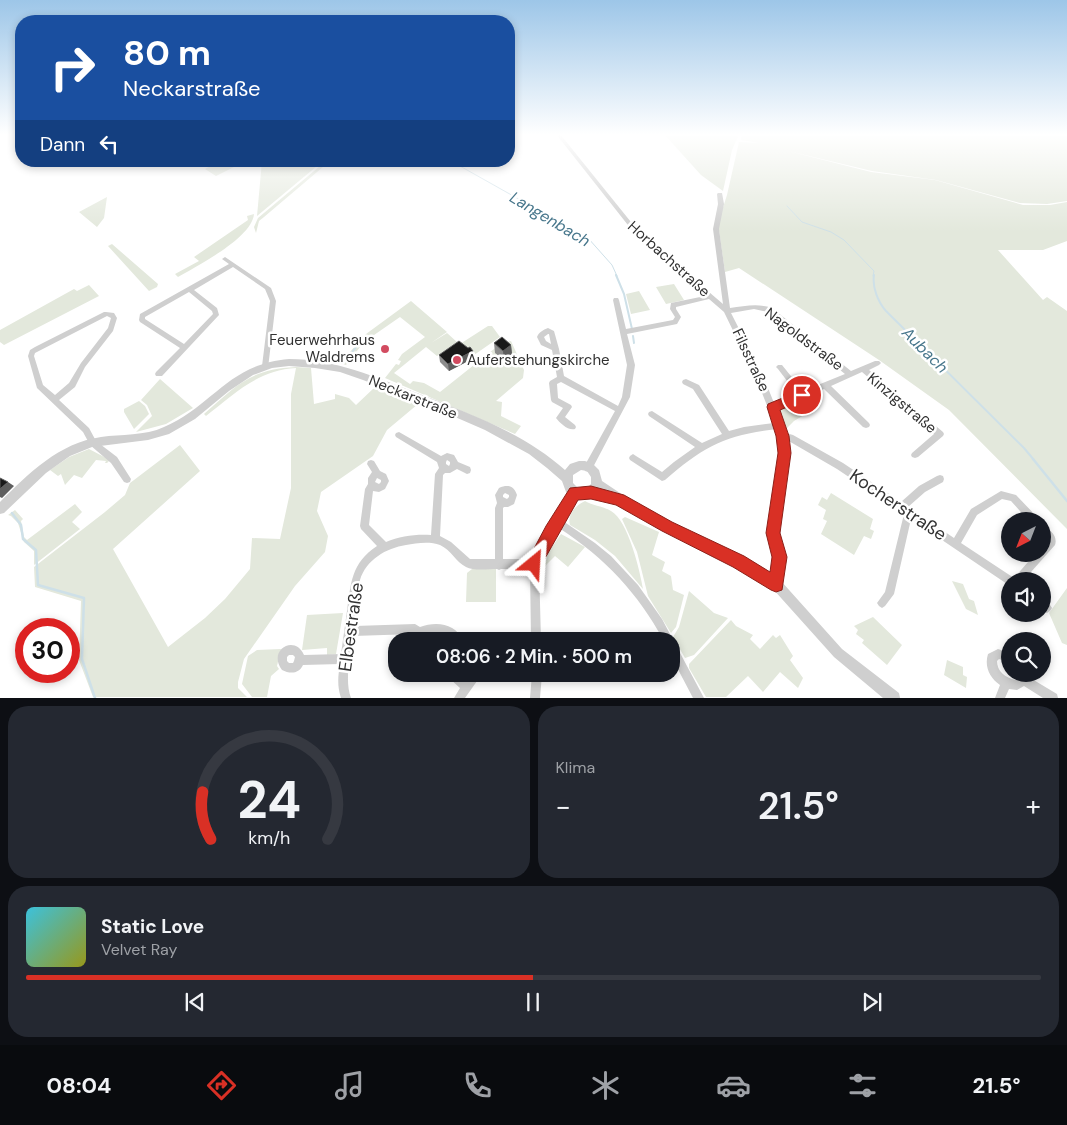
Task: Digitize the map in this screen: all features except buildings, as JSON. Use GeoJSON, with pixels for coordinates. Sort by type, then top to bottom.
{"type":"FeatureCollection","features":[{"type":"Feature","properties":{"kind":"street","name":"Horbachstraße"},"geometry":{"type":"LineString","coordinates":[[584,167],[637,233],[727,311]]}},
{"type":"Feature","properties":{"kind":"street","name":"Filsstraße"},"geometry":{"type":"LineString","coordinates":[[720,194],[721,204],[716,229],[727,311],[773,407],[783,436],[784,453],[773,533],[779,557],[776,585]]}},
{"type":"Feature","properties":{"kind":"street"},"geometry":{"type":"LineString","coordinates":[[226,259],[232,265],[268,288],[272,296],[266,366]]}},
{"type":"Feature","properties":{"kind":"street"},"geometry":{"type":"LineString","coordinates":[[186,348],[142,320],[142,316],[232,265]]}},
{"type":"Feature","properties":{"kind":"street"},"geometry":{"type":"LineString","coordinates":[[159,374],[216,315],[215,310],[190,290]]}},
{"type":"Feature","properties":{"kind":"street"},"geometry":{"type":"LineString","coordinates":[[624,332],[675,322],[678,317],[673,309],[673,305],[710,297]]}},
{"type":"Feature","properties":{"kind":"street"},"geometry":{"type":"LineString","coordinates":[[588,468],[626,397],[632,365],[616,300]]}},
{"type":"Feature","properties":{"kind":"street","name":"Nagoldstraße"},"geometry":{"type":"LineString","coordinates":[[727,311],[756,307],[764,307],[770,310],[850,374]]}},
{"type":"Feature","properties":{"kind":"street"},"geometry":{"type":"LineString","coordinates":[[54,400],[72,385],[83,365],[111,329],[114,318],[112,315],[106,314],[32,352],[40,386],[54,400],[86,430],[93,443],[114,460],[126,479]]}},
{"type":"Feature","properties":{"kind":"street"},"geometry":{"type":"LineString","coordinates":[[556,349],[561,378]]}},
{"type":"Feature","properties":{"kind":"street","name":"Neckarstraße"},"geometry":{"type":"LineString","coordinates":[[0,509],[28,482],[71,452],[93,443],[152,435],[167,431],[186,420],[236,380],[266,366],[294,362],[332,367],[360,375],[425,400],[505,436],[552,464],[566,478]]}},
{"type":"Feature","properties":{"kind":"street"},"geometry":{"type":"LineString","coordinates":[[773,407],[877,363]]}},
{"type":"Feature","properties":{"kind":"street"},"geometry":{"type":"LineString","coordinates":[[780,367],[802,395]]}},
{"type":"Feature","properties":{"kind":"street","name":"Kinzigstraße"},"geometry":{"type":"LineString","coordinates":[[863,369],[940,434],[915,455]]}},
{"type":"Feature","properties":{"kind":"street"},"geometry":{"type":"LineString","coordinates":[[561,378],[619,410]]}},
{"type":"Feature","properties":{"kind":"street"},"geometry":{"type":"LineString","coordinates":[[561,378],[553,383],[555,400],[568,407],[560,418],[572,426]]}},
{"type":"Feature","properties":{"kind":"street"},"geometry":{"type":"LineString","coordinates":[[686,382],[696,386],[726,434]]}},
{"type":"Feature","properties":{"kind":"street"},"geometry":{"type":"LineString","coordinates":[[826,386],[866,425]]}},
{"type":"Feature","properties":{"kind":"street"},"geometry":{"type":"LineString","coordinates":[[652,414],[700,446]]}},
{"type":"Feature","properties":{"kind":"street"},"geometry":{"type":"LineString","coordinates":[[633,458],[662,477],[700,446],[726,434],[779,426]]}},
{"type":"Feature","properties":{"kind":"street"},"geometry":{"type":"LineString","coordinates":[[398,435],[450,468],[455,464],[467,470]]}},
{"type":"Feature","properties":{"kind":"street","name":"Kocherstraße"},"geometry":{"type":"LineString","coordinates":[[783,436],[790,437],[840,466],[1001,575]]}},
{"type":"Feature","properties":{"kind":"street"},"geometry":{"type":"LineString","coordinates":[[371,464],[378,475],[372,478],[364,526],[384,546]]}},
{"type":"Feature","properties":{"kind":"street"},"geometry":{"type":"LineString","coordinates":[[443,464],[440,474],[435,539],[444,543],[469,564],[534,564]]}},
{"type":"Feature","properties":{"kind":"street","name":"Neckarstraße"},"geometry":{"type":"LineString","coordinates":[[552,464],[576,467]]}},
{"type":"Feature","properties":{"kind":"street"},"geometry":{"type":"LineString","coordinates":[[619,499],[591,493],[575,493],[568,486],[566,478],[571,470],[576,467],[588,468],[595,473],[598,483],[619,499],[738,562],[776,585],[838,652],[894,698]]}},
{"type":"Feature","properties":{"kind":"street"},"geometry":{"type":"LineString","coordinates":[[882,602],[889,594],[904,511],[922,489],[940,479]]}},
{"type":"Feature","properties":{"kind":"street"},"geometry":{"type":"LineString","coordinates":[[591,493],[598,483]]}},
{"type":"Feature","properties":{"kind":"street"},"geometry":{"type":"LineString","coordinates":[[500,565],[498,508],[502,502],[510,501],[513,495],[508,490],[499,490],[498,497],[502,502]]}},
{"type":"Feature","properties":{"kind":"street"},"geometry":{"type":"LineString","coordinates":[[536,632],[534,564],[575,493]]}},
{"type":"Feature","properties":{"kind":"street"},"geometry":{"type":"LineString","coordinates":[[956,544],[974,512],[1003,494],[1013,498],[1026,512]]}},
{"type":"Feature","properties":{"kind":"street"},"geometry":{"type":"LineString","coordinates":[[557,522],[611,561],[648,604],[664,632]]}},
{"type":"Feature","properties":{"kind":"street","name":"Elbestraße"},"geometry":{"type":"LineString","coordinates":[[346,698],[343,690],[358,572],[384,546],[405,540],[435,539]]}},
{"type":"Feature","properties":{"kind":"street"},"geometry":{"type":"LineString","coordinates":[[1025,572],[1034,562]]}},
{"type":"Feature","properties":{"kind":"street"},"geometry":{"type":"LineString","coordinates":[[350,631],[415,629],[418,632]]}},
{"type":"Feature","properties":{"kind":"street"},"geometry":{"type":"LineString","coordinates":[[422,632],[422,629],[448,630],[450,632]]}},
{"type":"Feature","properties":{"kind":"street"},"geometry":{"type":"LineString","coordinates":[[1001,655],[998,654],[992,658],[991,662],[994,672],[1001,678]]}},
{"type":"Feature","properties":{"kind":"street"},"geometry":{"type":"LineString","coordinates":[[299,660],[346,659]]}},
{"type":"Feature","properties":{"kind":"street"},"geometry":{"type":"LineString","coordinates":[[680,662],[699,698]]}},
{"type":"Feature","properties":{"kind":"street"},"geometry":{"type":"LineString","coordinates":[[461,682],[464,685],[469,683]]}},
{"type":"Feature","properties":{"kind":"street"},"geometry":{"type":"LineString","coordinates":[[535,698],[536,682]]}},
{"type":"Feature","properties":{"kind":"street"},"geometry":{"type":"LineString","coordinates":[[1000,698],[1006,683],[1017,685],[1019,682]]}},
{"type":"Feature","properties":{"kind":"street"},"geometry":{"type":"LineString","coordinates":[[1030,682],[1053,698]]}},
{"type":"Feature","properties":{"kind":"street"},"geometry":{"type":"LineString","coordinates":[[459,698],[469,683]]}},
{"type":"Feature","properties":{"kind":"shaded area"},"geometry":{"type":"Polygon","coordinates":[[[209,167],[234,167],[216,176],[205,169],[209,167]]]}},
{"type":"Feature","properties":{"kind":"shaded area"},"geometry":{"type":"Polygon","coordinates":[[[261,167],[316,167],[257,216],[261,167]]]}},
{"type":"Feature","properties":{"kind":"shaded area"},"geometry":{"type":"Polygon","coordinates":[[[319,167],[323,167],[259,221],[256,233],[254,227],[258,218],[319,167]]]}},
{"type":"Feature","properties":{"kind":"shaded area"},"geometry":{"type":"Polygon","coordinates":[[[693,167],[728,167],[723,191],[701,175],[693,167]]]}},
{"type":"Feature","properties":{"kind":"shaded area"},"geometry":{"type":"Polygon","coordinates":[[[733,167],[850,167],[871,172],[935,180],[1023,205],[1050,205],[1067,202],[1067,241],[1043,250],[998,250],[1043,300],[1047,297],[1067,311],[1067,529],[949,410],[879,360],[739,268],[725,272],[718,223],[733,167]]]}},
{"type":"Feature","properties":{"kind":"shaded area"},"geometry":{"type":"Polygon","coordinates":[[[853,167],[1067,167],[1067,201],[1047,204],[1020,203],[936,180],[853,167]]]}},
{"type":"Feature","properties":{"kind":"shaded area"},"geometry":{"type":"Polygon","coordinates":[[[107,197],[104,218],[97,227],[79,212],[107,197]]]}},
{"type":"Feature","properties":{"kind":"shaded area"},"geometry":{"type":"Polygon","coordinates":[[[254,214],[251,223],[234,242],[210,259],[178,277],[175,274],[199,261],[194,257],[248,220],[247,216],[254,214]]]}},
{"type":"Feature","properties":{"kind":"shaded area"},"geometry":{"type":"Polygon","coordinates":[[[112,244],[158,284],[157,287],[149,291],[108,246],[112,244]]]}},
{"type":"Feature","properties":{"kind":"shaded area"},"geometry":{"type":"Polygon","coordinates":[[[674,284],[684,300],[666,304],[656,287],[674,284]]]}},
{"type":"Feature","properties":{"kind":"shaded area"},"geometry":{"type":"Polygon","coordinates":[[[89,285],[99,296],[4,345],[0,342],[0,330],[74,289],[77,291],[89,285]]]}},
{"type":"Feature","properties":{"kind":"shaded area"},"geometry":{"type":"Polygon","coordinates":[[[639,291],[650,310],[631,314],[626,294],[639,291]]]}},
{"type":"Feature","properties":{"kind":"shaded area"},"geometry":{"type":"Polygon","coordinates":[[[411,301],[447,332],[431,343],[447,333],[457,342],[437,356],[426,347],[394,373],[410,384],[413,381],[424,383],[440,392],[494,349],[503,343],[511,341],[524,370],[523,378],[496,401],[502,402],[501,416],[521,426],[515,434],[385,378],[396,364],[399,365],[401,361],[398,360],[402,354],[425,337],[400,317],[364,342],[346,365],[340,363],[366,334],[411,301]]]}},
{"type":"Feature","properties":{"kind":"shaded area"},"geometry":{"type":"Polygon","coordinates":[[[488,326],[492,326],[500,337],[474,355],[460,344],[488,326]]]}},
{"type":"Feature","properties":{"kind":"shaded area"},"geometry":{"type":"Polygon","coordinates":[[[296,367],[311,368],[314,404],[335,399],[335,394],[349,398],[356,405],[375,387],[418,404],[387,430],[373,456],[321,492],[317,511],[328,536],[325,552],[295,586],[244,659],[238,688],[247,697],[93,697],[80,663],[81,601],[35,587],[34,567],[105,512],[125,495],[130,483],[180,445],[200,471],[113,549],[168,647],[205,618],[225,599],[250,569],[252,538],[280,539],[291,488],[291,394],[296,368],[270,373],[258,378],[247,384],[206,416],[204,414],[235,387],[255,375],[280,368],[296,367]]]}},
{"type":"Feature","properties":{"kind":"shaded area"},"geometry":{"type":"Polygon","coordinates":[[[160,379],[193,408],[166,424],[136,432],[152,416],[147,405],[141,400],[160,379]]]}},
{"type":"Feature","properties":{"kind":"shaded area"},"geometry":{"type":"Polygon","coordinates":[[[803,398],[814,409],[794,421],[787,428],[784,428],[778,410],[803,398]]]}},
{"type":"Feature","properties":{"kind":"shaded area"},"geometry":{"type":"Polygon","coordinates":[[[139,401],[145,406],[149,414],[134,429],[124,409],[139,401]]]}},
{"type":"Feature","properties":{"kind":"shaded area"},"geometry":{"type":"Polygon","coordinates":[[[89,449],[110,460],[105,463],[106,461],[96,460],[82,478],[74,475],[65,485],[61,474],[58,476],[50,470],[69,457],[89,449]]]}},
{"type":"Feature","properties":{"kind":"shaded area"},"geometry":{"type":"Polygon","coordinates":[[[831,493],[873,519],[870,529],[874,531],[871,539],[864,536],[854,555],[821,534],[827,521],[823,519],[826,510],[818,505],[822,497],[827,500],[831,493]]]}},
{"type":"Feature","properties":{"kind":"shaded area"},"geometry":{"type":"Polygon","coordinates":[[[585,501],[611,511],[623,524],[632,547],[643,589],[615,556],[595,540],[570,525],[569,521],[573,510],[585,501]]]}},
{"type":"Feature","properties":{"kind":"shaded area"},"geometry":{"type":"Polygon","coordinates":[[[75,504],[82,512],[72,522],[80,529],[34,565],[34,551],[24,542],[18,523],[8,515],[15,510],[23,519],[21,521],[24,537],[27,540],[75,504]]]}},
{"type":"Feature","properties":{"kind":"shaded area"},"geometry":{"type":"Polygon","coordinates":[[[625,517],[659,532],[652,555],[665,562],[662,571],[671,576],[673,590],[684,595],[676,627],[672,632],[648,596],[637,552],[622,519],[625,517]]]}},
{"type":"Feature","properties":{"kind":"shaded area"},"geometry":{"type":"Polygon","coordinates":[[[561,534],[585,547],[568,567],[555,556],[544,567],[548,553],[561,534]]]}},
{"type":"Feature","properties":{"kind":"shaded area"},"geometry":{"type":"Polygon","coordinates":[[[496,568],[496,602],[466,602],[467,573],[472,569],[496,568]]]}},
{"type":"Feature","properties":{"kind":"shaded area"},"geometry":{"type":"Polygon","coordinates":[[[952,581],[963,584],[969,599],[974,601],[978,615],[966,609],[952,581]]]}},
{"type":"Feature","properties":{"kind":"shaded area"},"geometry":{"type":"Polygon","coordinates":[[[1067,588],[1067,645],[1062,643],[1051,618],[1051,610],[1067,588]]]}},
{"type":"Feature","properties":{"kind":"shaded area"},"geometry":{"type":"Polygon","coordinates":[[[689,591],[714,613],[728,618],[694,655],[685,658],[680,649],[680,632],[676,632],[689,591]]]}},
{"type":"Feature","properties":{"kind":"shaded area"},"geometry":{"type":"Polygon","coordinates":[[[343,613],[336,654],[327,655],[327,648],[302,650],[307,615],[343,613]]]}},
{"type":"Feature","properties":{"kind":"shaded area"},"geometry":{"type":"Polygon","coordinates":[[[873,617],[902,645],[887,665],[862,643],[864,640],[856,634],[858,630],[854,626],[873,617]]]}},
{"type":"Feature","properties":{"kind":"shaded area"},"geometry":{"type":"Polygon","coordinates":[[[731,620],[736,626],[753,635],[750,639],[760,649],[773,635],[776,638],[780,635],[793,656],[790,660],[803,678],[798,688],[780,672],[763,692],[748,676],[726,697],[706,697],[689,668],[689,664],[731,620]]]}},
{"type":"Feature","properties":{"kind":"shaded area"},"geometry":{"type":"Polygon","coordinates":[[[281,649],[277,666],[279,669],[271,676],[267,697],[252,697],[242,684],[248,656],[257,650],[281,649]]]}},
{"type":"Feature","properties":{"kind":"shaded area"},"geometry":{"type":"Polygon","coordinates":[[[947,660],[963,667],[963,675],[967,677],[966,688],[944,675],[947,660]]]}},
{"type":"Feature","properties":{"kind":"waterway","name":"Langenbach"},"geometry":{"type":"LineString","coordinates":[[462,167],[588,238],[612,265],[617,276]]}},
{"type":"Feature","properties":{"kind":"waterway","name":"Aubach"},"geometry":{"type":"LineString","coordinates":[[787,206],[802,222],[831,232],[844,240],[874,271],[873,276]]}},
{"type":"Feature","properties":{"kind":"waterway","name":"Langenbach"},"geometry":{"type":"LineString","coordinates":[[616,275],[624,294],[632,329]]}},
{"type":"Feature","properties":{"kind":"waterway","name":"Aubach"},"geometry":{"type":"LineString","coordinates":[[874,275],[876,294],[886,311],[1034,460]]}},
{"type":"Feature","properties":{"kind":"waterway","name":"Langenbach"},"geometry":{"type":"LineString","coordinates":[[633,336],[634,343]]}},
{"type":"Feature","properties":{"kind":"waterway"},"geometry":{"type":"LineString","coordinates":[[346,360],[360,342]]}},
{"type":"Feature","properties":{"kind":"waterway","name":"Aubach"},"geometry":{"type":"LineString","coordinates":[[1033,459],[1067,501]]}},
{"type":"Feature","properties":{"kind":"waterway"},"geometry":{"type":"LineString","coordinates":[[12,513],[21,525],[23,539],[36,550],[38,585],[84,598],[82,659],[95,698]]}},
{"type":"Feature","properties":{"kind":"place","name":"Feuerwehrhaus Waldrems"},"geometry":{"type":"Point","coordinates":[385,349]}},
{"type":"Feature","properties":{"kind":"place","name":"Auferstehungskirche"},"geometry":{"type":"Point","coordinates":[457,360]}},
{"type":"Feature","properties":{"kind":"route"},"geometry":{"type":"LineString","coordinates":[[534,564],[540,550],[575,493],[591,493],[619,499],[738,562],[776,585],[779,557],[773,533],[784,453],[783,436],[773,407],[802,395]]}}]}
